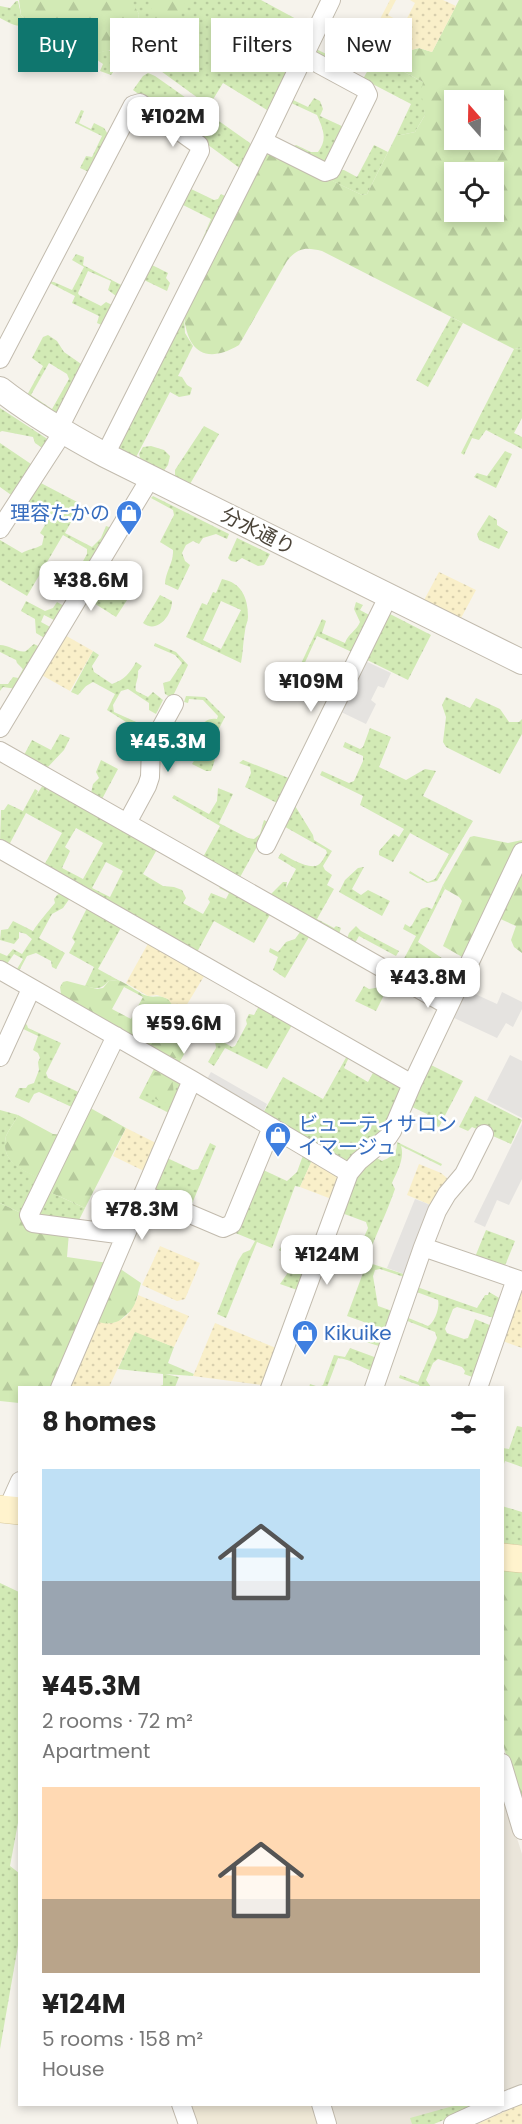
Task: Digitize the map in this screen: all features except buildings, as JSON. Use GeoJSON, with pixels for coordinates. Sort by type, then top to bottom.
{"type":"FeatureCollection","features":[{"type":"Feature","properties":{"kind":"main road"},"geometry":{"type":"LineString","coordinates":[[504,1557],[522,1559]]}},
{"type":"Feature","properties":{"kind":"street"},"geometry":{"type":"LineString","coordinates":[[313,37],[331,0]]}},
{"type":"Feature","properties":{"kind":"street"},"geometry":{"type":"LineString","coordinates":[[263,141],[325,172],[331,170],[368,95],[365,89],[313,61]]}},
{"type":"Feature","properties":{"kind":"street"},"geometry":{"type":"LineString","coordinates":[[105,455],[296,72]]}},
{"type":"Feature","properties":{"kind":"street"},"geometry":{"type":"LineString","coordinates":[[0,359],[133,105],[140,103],[199,145],[200,151],[61,431],[0,529]]}},
{"type":"Feature","properties":{"kind":"street","name":"分水通り"},"geometry":{"type":"LineString","coordinates":[[0,389],[61,431],[105,455],[522,663]]}},
{"type":"Feature","properties":{"kind":"street"},"geometry":{"type":"LineString","coordinates":[[0,728],[151,477]]}},
{"type":"Feature","properties":{"kind":"street"},"geometry":{"type":"LineString","coordinates":[[266,845],[388,597]]}},
{"type":"Feature","properties":{"kind":"street"},"geometry":{"type":"LineString","coordinates":[[127,823],[150,777],[151,746],[174,704]]}},
{"type":"Feature","properties":{"kind":"street"},"geometry":{"type":"LineString","coordinates":[[0,752],[449,1006]]}},
{"type":"Feature","properties":{"kind":"street"},"geometry":{"type":"LineString","coordinates":[[0,849],[412,1084]]}},
{"type":"Feature","properties":{"kind":"street"},"geometry":{"type":"LineString","coordinates":[[271,1386],[349,1173],[359,1161],[388,1137],[522,852]]}},
{"type":"Feature","properties":{"kind":"street"},"geometry":{"type":"LineString","coordinates":[[0,970],[349,1173]]}},
{"type":"Feature","properties":{"kind":"street"},"geometry":{"type":"LineString","coordinates":[[0,1057],[32,988]]}},
{"type":"Feature","properties":{"kind":"street"},"geometry":{"type":"LineString","coordinates":[[116,1036],[29,1215],[33,1222],[125,1235]]}},
{"type":"Feature","properties":{"kind":"street"},"geometry":{"type":"LineString","coordinates":[[61,1386],[192,1080]]}},
{"type":"Feature","properties":{"kind":"street"},"geometry":{"type":"LineString","coordinates":[[142,1194],[223,1228],[232,1224],[272,1127]]}},
{"type":"Feature","properties":{"kind":"street"},"geometry":{"type":"LineString","coordinates":[[375,1386],[437,1211],[447,1194],[464,1174],[484,1134]]}},
{"type":"Feature","properties":{"kind":"street"},"geometry":{"type":"LineString","coordinates":[[423,1247],[519,1280],[479,1386]]}},
{"type":"Feature","properties":{"kind":"street"},"geometry":{"type":"LineString","coordinates":[[9,1510],[18,1486]]}},
{"type":"Feature","properties":{"kind":"street"},"geometry":{"type":"LineString","coordinates":[[504,1770],[522,1830]]}},
{"type":"Feature","properties":{"kind":"street"},"geometry":{"type":"LineString","coordinates":[[504,2101],[522,2094]]}},
{"type":"Feature","properties":{"kind":"street"},"geometry":{"type":"LineString","coordinates":[[182,2106],[189,2124]]}},
{"type":"Feature","properties":{"kind":"street"},"geometry":{"type":"LineString","coordinates":[[322,2106],[327,2124]]}},
{"type":"Feature","properties":{"kind":"street"},"geometry":{"type":"LineString","coordinates":[[453,2124],[493,2106]]}},
{"type":"Feature","properties":{"kind":"shaded area"},"geometry":{"type":"Polygon","coordinates":[[[363,660],[391,673],[384,688],[378,686],[371,700],[376,704],[366,724],[337,710],[363,660]]]}},
{"type":"Feature","properties":{"kind":"shaded area"},"geometry":{"type":"Polygon","coordinates":[[[464,989],[497,1004],[502,992],[522,1002],[522,1009],[513,1027],[506,1023],[497,1038],[452,1017],[464,989]]]}},
{"type":"Feature","properties":{"kind":"shaded area"},"geometry":{"type":"Polygon","coordinates":[[[510,1055],[522,1061],[522,1118],[487,1100],[510,1055]]]}},
{"type":"Feature","properties":{"kind":"shaded area"},"geometry":{"type":"Polygon","coordinates":[[[211,1072],[267,1104],[263,1113],[206,1081],[211,1072]]]}},
{"type":"Feature","properties":{"kind":"shaded area"},"geometry":{"type":"Polygon","coordinates":[[[522,1124],[522,1179],[509,1205],[497,1200],[485,1227],[474,1222],[522,1124]]]}},
{"type":"Feature","properties":{"kind":"shaded area"},"geometry":{"type":"Polygon","coordinates":[[[415,1199],[433,1206],[407,1275],[387,1268],[415,1199]]]}},
{"type":"Feature","properties":{"kind":"shaded area"},"geometry":{"type":"Polygon","coordinates":[[[504,1797],[522,1854],[522,2085],[504,2093],[504,1797]]]}},
{"type":"Feature","properties":{"kind":"shaded area"},"geometry":{"type":"Polygon","coordinates":[[[191,2106],[313,2106],[319,2124],[198,2124],[191,2106]]]}},
{"type":"Feature","properties":{"kind":"shaded area"},"geometry":{"type":"Polygon","coordinates":[[[329,2106],[475,2106],[432,2124],[335,2124],[329,2106]]]}},
{"type":"Feature","properties":{"kind":"green space"},"geometry":{"type":"Polygon","coordinates":[[[19,0],[131,0],[139,14],[138,18],[110,18],[110,50],[98,53],[98,18],[25,18],[21,15],[19,0]]]}},
{"type":"Feature","properties":{"kind":"green space"},"geometry":{"type":"Polygon","coordinates":[[[130,0],[261,0],[294,18],[211,18],[211,72],[287,72],[267,110],[223,83],[209,106],[162,72],[199,72],[199,18],[138,18],[139,14],[130,0]]]}},
{"type":"Feature","properties":{"kind":"green space"},"geometry":{"type":"Polygon","coordinates":[[[154,0],[188,0],[173,18],[149,17],[154,0]]]}},
{"type":"Feature","properties":{"kind":"green space"},"geometry":{"type":"Polygon","coordinates":[[[459,0],[522,0],[522,348],[514,349],[322,251],[307,249],[295,253],[287,261],[239,345],[216,354],[200,351],[189,338],[184,315],[267,152],[274,153],[362,195],[367,194],[396,136],[415,132],[425,115],[421,92],[423,82],[404,72],[412,72],[412,50],[419,48],[432,52],[459,0]]]}},
{"type":"Feature","properties":{"kind":"green space"},"geometry":{"type":"Polygon","coordinates":[[[18,1],[21,15],[25,18],[18,18],[18,26],[0,18],[0,6],[10,8],[18,1]]]}},
{"type":"Feature","properties":{"kind":"green space"},"geometry":{"type":"Polygon","coordinates":[[[325,23],[325,32],[318,50],[325,53],[325,61],[314,55],[325,23]]]}},
{"type":"Feature","properties":{"kind":"green space"},"geometry":{"type":"Polygon","coordinates":[[[110,51],[110,72],[113,72],[111,75],[100,71],[103,64],[98,61],[98,53],[110,51]]]}},
{"type":"Feature","properties":{"kind":"green space"},"geometry":{"type":"Polygon","coordinates":[[[367,72],[404,72],[423,82],[425,115],[415,132],[396,136],[411,104],[363,79],[367,72]]]}},
{"type":"Feature","properties":{"kind":"green space"},"geometry":{"type":"Polygon","coordinates":[[[148,73],[250,143],[252,149],[241,169],[133,90],[148,73]]]}},
{"type":"Feature","properties":{"kind":"green space"},"geometry":{"type":"Polygon","coordinates":[[[314,98],[320,101],[323,109],[320,116],[346,128],[330,162],[323,165],[290,148],[296,145],[311,152],[318,152],[323,143],[324,134],[317,115],[289,102],[291,99],[308,107],[314,98]]]}},
{"type":"Feature","properties":{"kind":"green space"},"geometry":{"type":"Polygon","coordinates":[[[81,110],[84,111],[79,123],[91,129],[94,123],[104,128],[109,136],[91,173],[80,168],[86,156],[92,157],[102,136],[75,123],[81,110]]]}},
{"type":"Feature","properties":{"kind":"green space"},"geometry":{"type":"Polygon","coordinates":[[[374,145],[388,152],[367,194],[362,195],[328,179],[338,170],[344,170],[357,177],[374,145]]]}},
{"type":"Feature","properties":{"kind":"green space"},"geometry":{"type":"Polygon","coordinates":[[[189,188],[214,200],[218,199],[221,194],[227,197],[202,249],[199,247],[211,219],[181,204],[189,188]]]}},
{"type":"Feature","properties":{"kind":"green space"},"geometry":{"type":"Polygon","coordinates":[[[76,254],[84,257],[83,265],[125,287],[120,299],[108,290],[111,281],[88,271],[78,293],[101,306],[106,302],[116,307],[106,327],[97,323],[99,316],[72,303],[75,296],[46,281],[72,290],[84,267],[72,260],[76,254]]]}},
{"type":"Feature","properties":{"kind":"green space"},"geometry":{"type":"Polygon","coordinates":[[[150,264],[168,273],[166,278],[170,283],[167,291],[142,279],[150,264]]]}},
{"type":"Feature","properties":{"kind":"green space"},"geometry":{"type":"Polygon","coordinates":[[[184,315],[185,333],[193,346],[178,376],[182,377],[192,388],[190,395],[179,397],[170,392],[134,461],[117,448],[184,315]]]}},
{"type":"Feature","properties":{"kind":"green space"},"geometry":{"type":"Polygon","coordinates":[[[451,317],[463,323],[428,387],[416,380],[451,317]]]}},
{"type":"Feature","properties":{"kind":"green space"},"geometry":{"type":"Polygon","coordinates":[[[48,335],[57,341],[64,352],[84,366],[60,416],[26,397],[43,366],[32,358],[43,337],[48,335]],[[49,363],[31,395],[52,409],[69,379],[67,374],[49,363]]]}},
{"type":"Feature","properties":{"kind":"green space"},"geometry":{"type":"Polygon","coordinates":[[[522,348],[522,418],[514,433],[522,437],[522,449],[486,430],[479,440],[472,438],[464,455],[461,453],[514,349],[522,348]]]}},
{"type":"Feature","properties":{"kind":"green space"},"geometry":{"type":"Polygon","coordinates":[[[0,408],[49,440],[44,449],[35,443],[33,437],[0,432],[0,408]]]}},
{"type":"Feature","properties":{"kind":"green space"},"geometry":{"type":"Polygon","coordinates":[[[204,426],[219,434],[190,484],[175,476],[175,470],[204,426]]]}},
{"type":"Feature","properties":{"kind":"green space"},"geometry":{"type":"Polygon","coordinates":[[[0,443],[31,464],[32,468],[14,497],[0,487],[0,443]]]}},
{"type":"Feature","properties":{"kind":"green space"},"geometry":{"type":"Polygon","coordinates":[[[151,446],[164,450],[170,456],[163,472],[141,461],[139,454],[143,447],[151,446]]]}},
{"type":"Feature","properties":{"kind":"green space"},"geometry":{"type":"Polygon","coordinates":[[[505,451],[512,454],[496,488],[474,477],[477,473],[487,476],[505,451]]]}},
{"type":"Feature","properties":{"kind":"green space"},"geometry":{"type":"Polygon","coordinates":[[[37,481],[81,504],[65,533],[92,547],[101,538],[106,526],[112,528],[73,595],[64,589],[61,582],[64,578],[73,579],[87,554],[87,549],[63,535],[27,596],[0,580],[0,540],[22,553],[42,545],[44,536],[40,533],[45,525],[19,510],[37,481]]]}},
{"type":"Feature","properties":{"kind":"green space"},"geometry":{"type":"Polygon","coordinates":[[[153,496],[229,534],[227,539],[216,534],[203,538],[199,544],[193,541],[186,545],[182,553],[185,561],[190,565],[178,590],[165,584],[173,550],[160,542],[174,515],[173,510],[151,498],[153,496]]]}},
{"type":"Feature","properties":{"kind":"green space"},"geometry":{"type":"Polygon","coordinates":[[[489,515],[497,520],[497,525],[508,532],[499,549],[479,540],[477,534],[489,515]]]}},
{"type":"Feature","properties":{"kind":"green space"},"geometry":{"type":"Polygon","coordinates":[[[237,538],[270,554],[264,565],[258,566],[242,558],[236,562],[228,558],[237,538]]]}},
{"type":"Feature","properties":{"kind":"green space"},"geometry":{"type":"Polygon","coordinates":[[[107,558],[142,577],[116,617],[89,600],[88,596],[107,558]]]}},
{"type":"Feature","properties":{"kind":"green space"},"geometry":{"type":"Polygon","coordinates":[[[222,579],[239,588],[245,598],[248,617],[241,663],[186,637],[202,603],[207,605],[213,592],[216,593],[222,579]],[[221,601],[203,640],[221,649],[241,610],[221,601]]]}},
{"type":"Feature","properties":{"kind":"green space"},"geometry":{"type":"Polygon","coordinates":[[[160,595],[172,601],[171,607],[163,622],[148,626],[143,623],[160,595]]]}},
{"type":"Feature","properties":{"kind":"green space"},"geometry":{"type":"Polygon","coordinates":[[[26,601],[45,611],[53,608],[57,602],[64,606],[56,621],[44,615],[41,622],[52,628],[46,639],[36,633],[35,619],[21,611],[26,601]]]}},
{"type":"Feature","properties":{"kind":"green space"},"geometry":{"type":"Polygon","coordinates":[[[356,602],[363,605],[360,610],[371,616],[354,653],[317,636],[302,669],[327,681],[334,667],[341,670],[343,674],[336,688],[298,670],[322,619],[326,621],[322,633],[345,643],[360,622],[354,609],[356,602]]]}},
{"type":"Feature","properties":{"kind":"green space"},"geometry":{"type":"Polygon","coordinates":[[[390,614],[431,635],[408,680],[363,658],[384,616],[390,614]]]}},
{"type":"Feature","properties":{"kind":"green space"},"geometry":{"type":"Polygon","coordinates":[[[155,643],[176,652],[188,665],[172,698],[165,694],[163,683],[170,681],[182,663],[175,655],[154,646],[155,643]]]}},
{"type":"Feature","properties":{"kind":"green space"},"geometry":{"type":"Polygon","coordinates":[[[34,644],[42,648],[17,689],[3,687],[0,691],[0,684],[8,684],[13,677],[18,678],[23,669],[16,660],[0,652],[0,645],[24,652],[34,644]]]}},
{"type":"Feature","properties":{"kind":"green space"},"geometry":{"type":"Polygon","coordinates":[[[93,651],[99,655],[92,666],[94,672],[112,684],[126,676],[136,662],[142,666],[138,671],[136,691],[148,697],[153,692],[163,700],[156,714],[149,710],[149,703],[128,689],[121,691],[113,705],[114,712],[145,726],[142,732],[107,710],[115,694],[93,682],[78,695],[71,692],[93,651]]]}},
{"type":"Feature","properties":{"kind":"green space"},"geometry":{"type":"Polygon","coordinates":[[[186,696],[205,697],[225,717],[213,740],[215,756],[211,771],[192,764],[202,748],[205,734],[199,731],[206,721],[217,719],[218,716],[203,700],[189,699],[188,703],[184,702],[186,696]]]}},
{"type":"Feature","properties":{"kind":"green space"},"geometry":{"type":"Polygon","coordinates":[[[446,697],[470,708],[476,698],[500,709],[509,722],[519,722],[522,719],[522,734],[500,774],[446,747],[443,742],[446,717],[442,705],[446,697]]]}},
{"type":"Feature","properties":{"kind":"green space"},"geometry":{"type":"Polygon","coordinates":[[[370,728],[391,737],[379,767],[406,780],[425,769],[436,771],[423,796],[473,821],[437,881],[427,883],[409,873],[410,871],[428,882],[435,879],[449,854],[410,833],[393,862],[379,855],[379,851],[394,834],[399,837],[404,829],[360,805],[363,796],[320,775],[322,771],[349,783],[354,781],[363,756],[343,747],[345,742],[360,749],[363,747],[370,728]]]}},
{"type":"Feature","properties":{"kind":"green space"},"geometry":{"type":"Polygon","coordinates":[[[60,734],[70,738],[64,750],[47,768],[24,755],[32,740],[51,750],[60,734]]]}},
{"type":"Feature","properties":{"kind":"green space"},"geometry":{"type":"Polygon","coordinates":[[[101,760],[118,769],[102,799],[91,793],[93,784],[99,778],[96,772],[101,760]]]}},
{"type":"Feature","properties":{"kind":"green space"},"geometry":{"type":"Polygon","coordinates":[[[243,760],[291,779],[279,804],[245,787],[251,773],[250,767],[239,763],[243,760]]]}},
{"type":"Feature","properties":{"kind":"green space"},"geometry":{"type":"Polygon","coordinates":[[[45,782],[159,846],[143,874],[163,886],[182,890],[186,898],[183,903],[203,914],[210,902],[208,899],[211,893],[226,899],[229,893],[219,888],[224,883],[272,911],[254,943],[214,921],[196,954],[43,867],[62,833],[26,813],[9,845],[0,842],[1,810],[4,810],[8,804],[23,811],[35,789],[38,791],[35,797],[45,782]],[[76,828],[65,847],[70,851],[62,868],[83,879],[103,843],[76,828]],[[106,862],[92,888],[110,897],[123,871],[106,862]]]}},
{"type":"Feature","properties":{"kind":"green space"},"geometry":{"type":"Polygon","coordinates":[[[218,788],[233,794],[219,823],[254,839],[260,834],[264,820],[270,823],[239,879],[202,859],[220,826],[172,798],[174,795],[209,814],[217,801],[218,788]]]}},
{"type":"Feature","properties":{"kind":"green space"},"geometry":{"type":"Polygon","coordinates":[[[292,801],[314,840],[332,851],[323,866],[332,875],[327,885],[334,889],[317,919],[334,928],[336,926],[341,928],[339,934],[269,896],[283,882],[287,882],[286,888],[296,869],[278,858],[281,853],[299,863],[314,866],[321,863],[327,853],[326,850],[280,824],[292,801]]]}},
{"type":"Feature","properties":{"kind":"green space"},"geometry":{"type":"Polygon","coordinates":[[[470,837],[508,843],[522,840],[522,953],[514,947],[511,940],[516,926],[496,917],[464,958],[443,946],[462,901],[443,885],[470,837]]]}},
{"type":"Feature","properties":{"kind":"green space"},"geometry":{"type":"Polygon","coordinates":[[[364,867],[352,889],[361,895],[368,890],[390,901],[382,916],[339,892],[345,880],[358,868],[364,867]]]}},
{"type":"Feature","properties":{"kind":"green space"},"geometry":{"type":"Polygon","coordinates":[[[443,885],[445,889],[418,942],[461,971],[450,993],[443,994],[398,970],[416,936],[403,929],[405,924],[410,927],[421,909],[427,907],[432,909],[443,885]]]}},
{"type":"Feature","properties":{"kind":"green space"},"geometry":{"type":"Polygon","coordinates":[[[63,892],[70,898],[63,908],[52,914],[39,938],[65,953],[56,969],[52,967],[51,961],[36,953],[27,956],[19,971],[17,969],[23,959],[14,954],[7,964],[0,960],[0,953],[7,956],[13,949],[22,954],[32,939],[19,932],[19,938],[14,944],[0,940],[1,930],[8,929],[13,921],[33,931],[55,903],[54,899],[57,895],[63,892]]]}},
{"type":"Feature","properties":{"kind":"green space"},"geometry":{"type":"Polygon","coordinates":[[[88,906],[122,926],[98,969],[118,980],[109,981],[98,988],[85,986],[94,967],[69,953],[75,942],[72,938],[88,906]]]}},
{"type":"Feature","properties":{"kind":"green space"},"geometry":{"type":"Polygon","coordinates":[[[356,926],[361,931],[399,951],[396,956],[359,936],[355,943],[347,939],[356,926]]]}},
{"type":"Feature","properties":{"kind":"green space"},"geometry":{"type":"Polygon","coordinates":[[[303,928],[309,937],[285,978],[273,970],[278,957],[269,952],[270,948],[278,952],[286,942],[295,939],[303,928]]]}},
{"type":"Feature","properties":{"kind":"green space"},"geometry":{"type":"Polygon","coordinates":[[[118,980],[145,995],[163,997],[173,1003],[184,1025],[179,1058],[170,1058],[65,999],[61,994],[60,987],[63,982],[97,989],[103,988],[109,981],[118,980]],[[124,987],[112,1009],[131,1019],[143,997],[124,987]]]}},
{"type":"Feature","properties":{"kind":"green space"},"geometry":{"type":"Polygon","coordinates":[[[364,986],[369,989],[381,987],[387,989],[376,1011],[355,1001],[364,986]]]}},
{"type":"Feature","properties":{"kind":"green space"},"geometry":{"type":"Polygon","coordinates":[[[259,1006],[292,1025],[267,1069],[225,1048],[214,1066],[208,1062],[216,1048],[215,1041],[198,1030],[179,1063],[170,1058],[185,1025],[183,1021],[194,1028],[201,1020],[210,1021],[217,1011],[221,1012],[210,1031],[211,1035],[232,1047],[235,1046],[247,1024],[249,1014],[254,1015],[259,1006]]]}},
{"type":"Feature","properties":{"kind":"green space"},"geometry":{"type":"Polygon","coordinates":[[[22,1021],[28,1028],[61,1043],[46,1073],[48,1078],[83,1094],[76,1109],[39,1092],[34,1094],[29,1103],[15,1097],[19,1088],[26,1088],[34,1083],[39,1070],[40,1058],[33,1050],[38,1036],[19,1027],[22,1021]]]}},
{"type":"Feature","properties":{"kind":"green space"},"geometry":{"type":"Polygon","coordinates":[[[348,1054],[350,1055],[344,1068],[368,1082],[375,1069],[404,1090],[386,1129],[349,1160],[346,1160],[263,1113],[283,1077],[323,1099],[348,1054]]]}},
{"type":"Feature","properties":{"kind":"green space"},"geometry":{"type":"Polygon","coordinates":[[[429,1064],[463,1081],[439,1127],[431,1124],[427,1114],[408,1105],[429,1064]]]}},
{"type":"Feature","properties":{"kind":"green space"},"geometry":{"type":"Polygon","coordinates":[[[156,1065],[184,1086],[171,1114],[139,1098],[156,1065]]]}},
{"type":"Feature","properties":{"kind":"green space"},"geometry":{"type":"Polygon","coordinates":[[[155,1072],[165,1074],[173,1084],[172,1099],[165,1103],[145,1092],[155,1072]]]}},
{"type":"Feature","properties":{"kind":"green space"},"geometry":{"type":"Polygon","coordinates":[[[475,1096],[522,1120],[511,1144],[472,1127],[468,1131],[459,1127],[475,1096]]]}},
{"type":"Feature","properties":{"kind":"green space"},"geometry":{"type":"Polygon","coordinates":[[[85,1105],[126,1128],[85,1208],[45,1190],[40,1179],[14,1164],[6,1152],[5,1145],[6,1136],[18,1115],[53,1134],[62,1135],[85,1105]]]}},
{"type":"Feature","properties":{"kind":"green space"},"geometry":{"type":"Polygon","coordinates":[[[0,1110],[18,1115],[6,1136],[5,1145],[9,1158],[20,1168],[41,1179],[23,1214],[0,1203],[0,1110]]]}},
{"type":"Feature","properties":{"kind":"green space"},"geometry":{"type":"Polygon","coordinates":[[[397,1142],[442,1164],[441,1166],[401,1146],[401,1160],[392,1183],[395,1189],[366,1262],[407,1275],[407,1278],[380,1269],[375,1270],[373,1276],[378,1306],[395,1312],[382,1347],[363,1341],[364,1338],[371,1341],[376,1340],[378,1327],[347,1316],[363,1273],[329,1259],[330,1254],[338,1255],[340,1248],[358,1251],[368,1228],[366,1222],[339,1212],[352,1173],[370,1154],[382,1161],[392,1156],[397,1142]]]}},
{"type":"Feature","properties":{"kind":"green space"},"geometry":{"type":"Polygon","coordinates":[[[210,1143],[216,1146],[189,1211],[151,1189],[165,1157],[193,1170],[198,1169],[210,1143]]]}},
{"type":"Feature","properties":{"kind":"green space"},"geometry":{"type":"Polygon","coordinates":[[[305,1150],[314,1156],[300,1187],[295,1186],[272,1248],[257,1242],[226,1318],[217,1314],[238,1261],[243,1253],[250,1250],[255,1241],[233,1232],[259,1168],[287,1181],[297,1172],[305,1150]]]}},
{"type":"Feature","properties":{"kind":"green space"},"geometry":{"type":"Polygon","coordinates":[[[45,1190],[85,1208],[77,1224],[37,1219],[45,1190]]]}},
{"type":"Feature","properties":{"kind":"green space"},"geometry":{"type":"Polygon","coordinates":[[[0,1203],[69,1232],[67,1257],[108,1263],[141,1283],[134,1308],[118,1322],[102,1325],[87,1318],[58,1386],[18,1386],[18,1403],[0,1401],[0,1203]]]}},
{"type":"Feature","properties":{"kind":"green space"},"geometry":{"type":"Polygon","coordinates":[[[486,1230],[515,1241],[504,1268],[475,1257],[486,1230]]]}},
{"type":"Feature","properties":{"kind":"green space"},"geometry":{"type":"Polygon","coordinates":[[[283,1244],[314,1255],[300,1291],[280,1284],[289,1271],[292,1261],[286,1258],[287,1254],[279,1250],[283,1244]]]}},
{"type":"Feature","properties":{"kind":"green space"},"geometry":{"type":"Polygon","coordinates":[[[417,1287],[477,1308],[489,1292],[501,1299],[494,1318],[457,1307],[453,1309],[445,1329],[447,1333],[464,1339],[468,1338],[475,1319],[492,1326],[475,1378],[464,1374],[462,1367],[438,1359],[433,1363],[426,1380],[430,1386],[420,1386],[399,1378],[400,1375],[418,1382],[437,1338],[435,1332],[405,1320],[406,1317],[428,1326],[436,1314],[438,1300],[414,1291],[417,1287]]]}},
{"type":"Feature","properties":{"kind":"green space"},"geometry":{"type":"Polygon","coordinates":[[[135,1331],[174,1347],[168,1363],[194,1374],[193,1376],[165,1374],[179,1377],[175,1386],[160,1386],[163,1385],[163,1374],[118,1369],[135,1331]]]}},
{"type":"Feature","properties":{"kind":"green space"},"geometry":{"type":"Polygon","coordinates":[[[350,1348],[377,1358],[372,1371],[338,1358],[327,1386],[321,1386],[334,1355],[345,1357],[350,1348]]]}},
{"type":"Feature","properties":{"kind":"green space"},"geometry":{"type":"Polygon","coordinates":[[[517,1426],[522,1427],[522,1467],[505,1461],[504,1464],[504,1448],[509,1449],[517,1426]]]}},
{"type":"Feature","properties":{"kind":"green space"},"geometry":{"type":"Polygon","coordinates":[[[504,1507],[522,1512],[522,1545],[504,1544],[504,1507]]]}},
{"type":"Feature","properties":{"kind":"green space"},"geometry":{"type":"Polygon","coordinates":[[[504,1565],[522,1567],[522,1811],[504,1748],[504,1565]]]}},
{"type":"Feature","properties":{"kind":"green space"},"geometry":{"type":"Polygon","coordinates":[[[0,1583],[18,1592],[18,1823],[10,1866],[18,1872],[18,1946],[0,2049],[0,1583]]]}},
{"type":"Feature","properties":{"kind":"green space"},"geometry":{"type":"Polygon","coordinates":[[[453,2106],[473,2106],[434,2124],[412,2124],[410,2118],[453,2106]]]}},
{"type":"Feature","properties":{"kind":"sand"},"geometry":{"type":"Polygon","coordinates":[[[390,0],[396,0],[388,15],[393,18],[381,18],[390,0]]]}},
{"type":"Feature","properties":{"kind":"sand"},"geometry":{"type":"Polygon","coordinates":[[[410,0],[443,0],[456,6],[432,52],[419,48],[412,50],[412,18],[407,18],[415,3],[410,0]]]}},
{"type":"Feature","properties":{"kind":"sand"},"geometry":{"type":"Polygon","coordinates":[[[439,572],[476,590],[460,620],[422,604],[439,572]]]}},
{"type":"Feature","properties":{"kind":"sand"},"geometry":{"type":"Polygon","coordinates":[[[63,634],[93,651],[70,691],[38,673],[63,634]]]}},
{"type":"Feature","properties":{"kind":"sand"},"geometry":{"type":"Polygon","coordinates":[[[150,940],[206,973],[180,1016],[168,999],[157,995],[148,996],[126,983],[150,940]]]}},
{"type":"Feature","properties":{"kind":"sand"},"geometry":{"type":"Polygon","coordinates":[[[126,1128],[158,1144],[146,1172],[113,1156],[126,1128]]]}},
{"type":"Feature","properties":{"kind":"sand"},"geometry":{"type":"Polygon","coordinates":[[[314,1156],[342,1172],[334,1200],[300,1187],[314,1156]]]}},
{"type":"Feature","properties":{"kind":"sand"},"geometry":{"type":"Polygon","coordinates":[[[419,1164],[447,1178],[439,1188],[433,1206],[407,1195],[419,1164]]]}},
{"type":"Feature","properties":{"kind":"sand"},"geometry":{"type":"Polygon","coordinates":[[[160,1246],[200,1263],[185,1299],[177,1301],[142,1285],[160,1246]]]}},
{"type":"Feature","properties":{"kind":"sand"},"geometry":{"type":"Polygon","coordinates":[[[522,1291],[522,1348],[500,1340],[517,1293],[522,1291]]]}},
{"type":"Feature","properties":{"kind":"sand"},"geometry":{"type":"Polygon","coordinates":[[[138,1295],[189,1316],[174,1347],[135,1332],[109,1386],[64,1386],[93,1320],[108,1323],[122,1320],[132,1310],[138,1295]]]}},
{"type":"Feature","properties":{"kind":"sand"},"geometry":{"type":"Polygon","coordinates":[[[215,1323],[276,1348],[262,1385],[193,1376],[215,1323]]]}},
{"type":"Feature","properties":{"kind":"sand"},"geometry":{"type":"Polygon","coordinates":[[[522,2104],[522,2124],[477,2124],[522,2104]]]}},
{"type":"Feature","properties":{"kind":"place","name":"理容たかの"},"geometry":{"type":"Point","coordinates":[129,536]}},
{"type":"Feature","properties":{"kind":"place","name":"ビューティサロン イマージュ"},"geometry":{"type":"Point","coordinates":[278,1158]}},
{"type":"Feature","properties":{"kind":"place","name":"Kikuike"},"geometry":{"type":"Point","coordinates":[305,1356]}}]}
